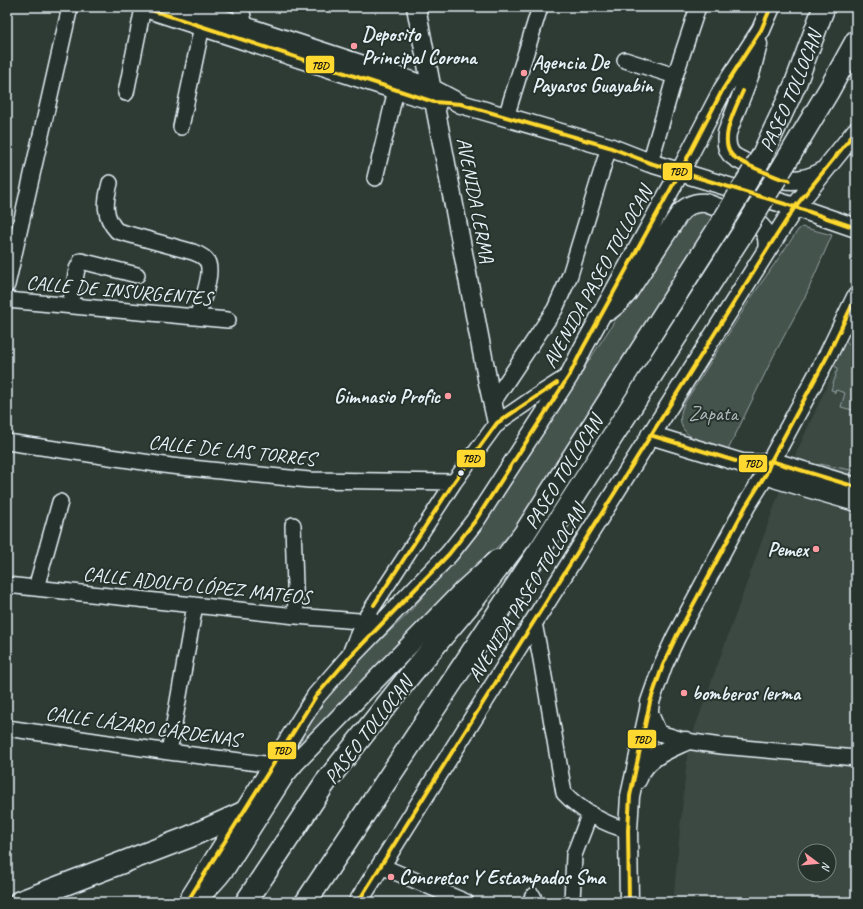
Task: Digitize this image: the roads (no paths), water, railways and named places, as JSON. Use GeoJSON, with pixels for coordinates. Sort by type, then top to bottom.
{"type":"FeatureCollection","features":[{"type":"Feature","properties":{"kind":"highway","name":"PASEO TOLLOCAN"},"geometry":{"type":"LineString","coordinates":[[246,902],[325,783],[411,674],[475,598],[524,534],[723,221],[761,158],[795,85],[824,7]]}},
{"type":"Feature","properties":{"kind":"highway","name":"PASEO TOLLOCAN"},"geometry":{"type":"LineString","coordinates":[[306,902],[541,548],[745,229],[829,90],[856,41]]}},
{"type":"Feature","properties":{"kind":"highway"},"geometry":{"type":"LineString","coordinates":[[18,902],[189,837],[242,814]]}},
{"type":"Feature","properties":{"kind":"highway"},"geometry":{"type":"LineString","coordinates":[[312,902],[324,874]]}},
{"type":"Feature","properties":{"kind":"main road"},"geometry":{"type":"LineString","coordinates":[[142,7],[165,10],[202,26],[396,90],[433,95]]}},
{"type":"Feature","properties":{"kind":"main road"},"geometry":{"type":"LineString","coordinates":[[186,7],[433,95],[609,147],[650,163],[795,207],[856,228]]}},
{"type":"Feature","properties":{"kind":"main road","name":"AVENIDA LERMA"},"geometry":{"type":"LineString","coordinates":[[416,7],[497,423]]}},
{"type":"Feature","properties":{"kind":"main road","name":"AVENIDA PASEO TOLLOCAN"},"geometry":{"type":"LineString","coordinates":[[187,902],[316,696],[348,659],[449,554],[475,521],[569,376],[680,172],[723,89],[761,30],[771,7]]}},
{"type":"Feature","properties":{"kind":"main road"},"geometry":{"type":"LineString","coordinates":[[761,30],[751,71],[728,129],[726,138],[727,147],[731,155],[736,158],[782,179],[801,180],[822,172]]}},
{"type":"Feature","properties":{"kind":"main road","name":"AVENIDA PASEO TOLLOCAN"},"geometry":{"type":"LineString","coordinates":[[358,902],[767,250],[795,207],[856,131]]}},
{"type":"Feature","properties":{"kind":"main road"},"geometry":{"type":"LineString","coordinates":[[600,318],[620,303],[678,216],[690,205],[700,202],[706,203],[758,223],[765,231],[767,236],[767,250]]}},
{"type":"Feature","properties":{"kind":"main road"},"geometry":{"type":"LineString","coordinates":[[629,902],[628,830],[630,796],[650,710],[650,702],[655,687],[676,636],[766,467],[828,355],[856,297]]}},
{"type":"Feature","properties":{"kind":"main road"},"geometry":{"type":"LineString","coordinates":[[650,435],[737,462],[856,487]]}},
{"type":"Feature","properties":{"kind":"main road"},"geometry":{"type":"LineString","coordinates":[[766,467],[777,479],[856,502]]}},
{"type":"Feature","properties":{"kind":"main road"},"geometry":{"type":"LineString","coordinates":[[192,902],[217,881],[285,775],[302,756],[462,592],[524,534]]}},
{"type":"Feature","properties":{"kind":"main road"},"geometry":{"type":"LineString","coordinates":[[630,796],[643,768],[651,760],[686,741]]}},
{"type":"Feature","properties":{"kind":"street"},"geometry":{"type":"LineString","coordinates":[[7,285],[70,7]]}},
{"type":"Feature","properties":{"kind":"street"},"geometry":{"type":"LineString","coordinates":[[126,93],[142,7]]}},
{"type":"Feature","properties":{"kind":"street"},"geometry":{"type":"LineString","coordinates":[[242,7],[245,27]]}},
{"type":"Feature","properties":{"kind":"street"},"geometry":{"type":"LineString","coordinates":[[506,117],[540,7]]}},
{"type":"Feature","properties":{"kind":"street"},"geometry":{"type":"LineString","coordinates":[[650,163],[675,76],[698,7]]}},
{"type":"Feature","properties":{"kind":"street"},"geometry":{"type":"LineString","coordinates":[[181,127],[202,26]]}},
{"type":"Feature","properties":{"kind":"street"},"geometry":{"type":"LineString","coordinates":[[625,60],[675,76]]}},
{"type":"Feature","properties":{"kind":"street"},"geometry":{"type":"LineString","coordinates":[[375,178],[396,90]]}},
{"type":"Feature","properties":{"kind":"street"},"geometry":{"type":"LineString","coordinates":[[493,402],[555,309],[562,296],[570,276],[609,147]]}},
{"type":"Feature","properties":{"kind":"street"},"geometry":{"type":"LineString","coordinates":[[110,183],[106,206],[109,223],[117,232],[200,255],[208,262],[208,283],[197,317]]}},
{"type":"Feature","properties":{"kind":"street"},"geometry":{"type":"LineString","coordinates":[[70,305],[77,269],[81,261],[137,275]]}},
{"type":"Feature","properties":{"kind":"street","name":"CALLE DE INSURGENTES"},"geometry":{"type":"LineString","coordinates":[[7,300],[228,320]]}},
{"type":"Feature","properties":{"kind":"street"},"geometry":{"type":"LineString","coordinates":[[348,659],[363,622],[454,482],[497,423],[569,376]]}},
{"type":"Feature","properties":{"kind":"street","name":"CALLE DE LAS TORRES"},"geometry":{"type":"LineString","coordinates":[[7,442],[171,466],[309,480],[454,482]]}},
{"type":"Feature","properties":{"kind":"street"},"geometry":{"type":"LineString","coordinates":[[36,588],[60,502]]}},
{"type":"Feature","properties":{"kind":"street"},"geometry":{"type":"LineString","coordinates":[[293,525],[296,616]]}},
{"type":"Feature","properties":{"kind":"street","name":"CALLE ADOLFO LÓPEZ MATEOS"},"geometry":{"type":"LineString","coordinates":[[7,585],[296,616],[384,623]]}},
{"type":"Feature","properties":{"kind":"street"},"geometry":{"type":"LineString","coordinates":[[169,752],[195,605]]}},
{"type":"Feature","properties":{"kind":"street"},"geometry":{"type":"LineString","coordinates":[[534,623],[564,793],[573,802],[590,814],[615,827],[628,830]]}},
{"type":"Feature","properties":{"kind":"street"},"geometry":{"type":"LineString","coordinates":[[650,710],[659,733],[686,741],[742,748],[856,758]]}},
{"type":"Feature","properties":{"kind":"street","name":"CALLE LÁZARO CÁRDENAS"},"geometry":{"type":"LineString","coordinates":[[7,728],[169,752],[273,764]]}},
{"type":"Feature","properties":{"kind":"street"},"geometry":{"type":"LineString","coordinates":[[572,902],[574,855],[590,814]]}},
{"type":"Feature","properties":{"kind":"street"},"geometry":{"type":"LineString","coordinates":[[381,866],[466,902]]}},
{"type":"Feature","properties":{"kind":"place","name":"Deposito Principal Corona"},"geometry":{"type":"Point","coordinates":[354,46]}},
{"type":"Feature","properties":{"kind":"place","name":"Agencia De Payasos Guayabin"},"geometry":{"type":"Point","coordinates":[524,73]}},
{"type":"Feature","properties":{"kind":"place","name":"Gimnasio Profic"},"geometry":{"type":"Point","coordinates":[448,396]}},
{"type":"Feature","properties":{"kind":"place","name":"Pemex"},"geometry":{"type":"Point","coordinates":[816,549]}},
{"type":"Feature","properties":{"kind":"place","name":"bomberos lerma"},"geometry":{"type":"Point","coordinates":[684,693]}},
{"type":"Feature","properties":{"kind":"place","name":"Concretos Y Estampados Sma"},"geometry":{"type":"Point","coordinates":[391,877]}},
{"type":"Feature","properties":{"kind":"park label","name":"Zapata"},"geometry":{"type":"Point","coordinates":[713,413]}}]}
